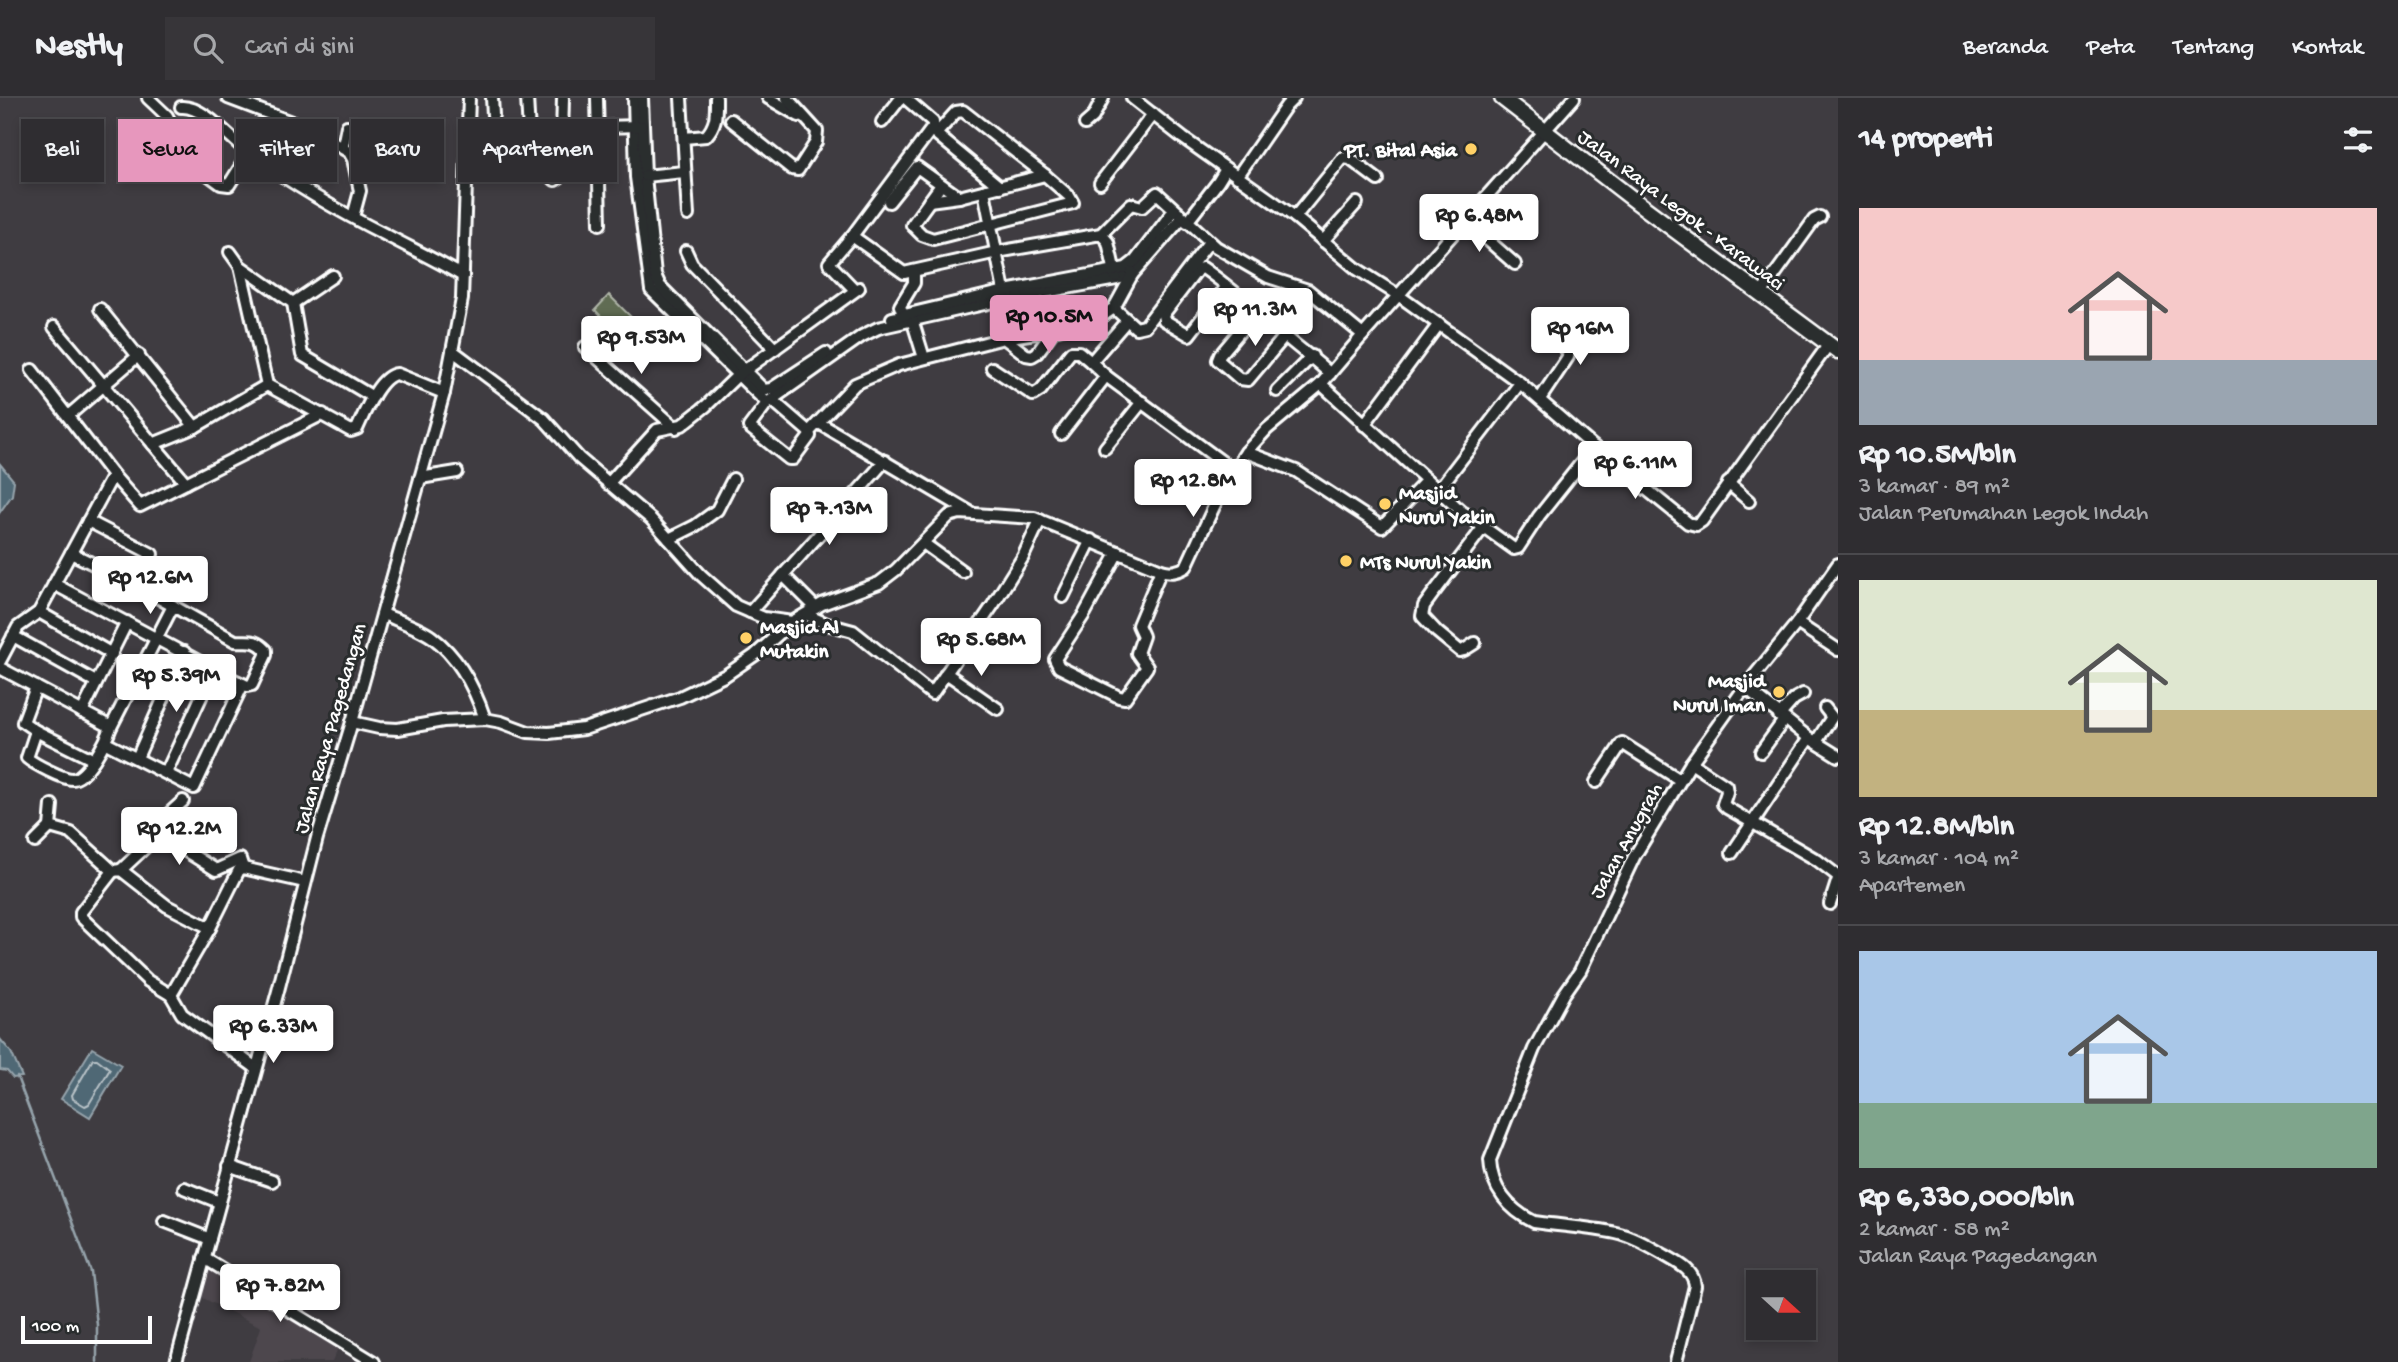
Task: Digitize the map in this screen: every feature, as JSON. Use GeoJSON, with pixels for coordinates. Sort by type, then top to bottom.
{"type":"FeatureCollection","features":[{"type":"Feature","properties":{"kind":"main road","name":"Jalan Raya Legok - Karawaci"},"geometry":{"type":"LineString","coordinates":[[1511,101],[1545,133],[1833,348]]}},
{"type":"Feature","properties":{"kind":"street"},"geometry":{"type":"LineString","coordinates":[[148,98],[167,116],[184,150],[202,170],[221,184],[229,184],[236,173]]}},
{"type":"Feature","properties":{"kind":"street"},"geometry":{"type":"LineString","coordinates":[[228,98],[283,119]]}},
{"type":"Feature","properties":{"kind":"street","name":"Jalan Raya Pagedangan"},"geometry":{"type":"LineString","coordinates":[[176,1362],[305,882],[444,393],[462,299],[469,98]]}},
{"type":"Feature","properties":{"kind":"street"},"geometry":{"type":"LineString","coordinates":[[492,98],[493,115]]}},
{"type":"Feature","properties":{"kind":"street"},"geometry":{"type":"LineString","coordinates":[[527,98],[528,119]]}},
{"type":"Feature","properties":{"kind":"street"},"geometry":{"type":"LineString","coordinates":[[564,98],[564,119]]}},
{"type":"Feature","properties":{"kind":"street"},"geometry":{"type":"LineString","coordinates":[[597,98],[598,119]]}},
{"type":"Feature","properties":{"kind":"street"},"geometry":{"type":"LineString","coordinates":[[634,98],[657,281],[740,373],[764,390],[769,391],[862,329],[880,320],[1116,275]]}},
{"type":"Feature","properties":{"kind":"street"},"geometry":{"type":"LineString","coordinates":[[642,98],[636,177],[651,290],[769,401],[810,432]]}},
{"type":"Feature","properties":{"kind":"street"},"geometry":{"type":"LineString","coordinates":[[681,98],[688,215]]}},
{"type":"Feature","properties":{"kind":"street"},"geometry":{"type":"LineString","coordinates":[[684,138],[706,136],[713,129],[716,121],[716,98]]}},
{"type":"Feature","properties":{"kind":"street"},"geometry":{"type":"LineString","coordinates":[[768,98],[808,119]]}},
{"type":"Feature","properties":{"kind":"street"},"geometry":{"type":"LineString","coordinates":[[731,120],[798,170],[816,142],[817,131],[787,98]]}},
{"type":"Feature","properties":{"kind":"street"},"geometry":{"type":"LineString","coordinates":[[608,484],[657,430],[676,428],[706,406],[740,373],[857,289],[828,262],[852,236],[933,127],[933,122],[903,98],[882,122]]}},
{"type":"Feature","properties":{"kind":"street"},"geometry":{"type":"LineString","coordinates":[[1085,124],[1093,117],[1103,98]]}},
{"type":"Feature","properties":{"kind":"street"},"geometry":{"type":"LineString","coordinates":[[1132,98],[1295,217],[1357,268],[1520,383],[1688,523],[1696,525],[1702,521],[1728,483],[1833,348]]}},
{"type":"Feature","properties":{"kind":"street"},"geometry":{"type":"LineString","coordinates":[[1237,177],[1294,98]]}},
{"type":"Feature","properties":{"kind":"street"},"geometry":{"type":"LineString","coordinates":[[352,722],[398,729],[443,721],[485,719],[528,732],[549,733],[584,729],[680,696],[726,675],[755,655],[792,622],[822,604],[879,583],[896,570],[949,516],[972,513],[1040,520],[1161,570],[1172,573],[1186,567],[1233,470],[1246,452],[1267,429],[1321,384],[1574,98]]}},
{"type":"Feature","properties":{"kind":"street"},"geometry":{"type":"LineString","coordinates":[[167,116],[183,102],[236,142]]}},
{"type":"Feature","properties":{"kind":"street"},"geometry":{"type":"LineString","coordinates":[[941,185],[912,225],[933,239],[1073,202],[1045,175],[962,111],[956,111],[936,134],[1000,187]]}},
{"type":"Feature","properties":{"kind":"street"},"geometry":{"type":"LineString","coordinates":[[1100,183],[1153,114]]}},
{"type":"Feature","properties":{"kind":"street"},"geometry":{"type":"LineString","coordinates":[[617,127],[639,126]]}},
{"type":"Feature","properties":{"kind":"street"},"geometry":{"type":"LineString","coordinates":[[343,146],[348,127]]}},
{"type":"Feature","properties":{"kind":"street"},"geometry":{"type":"LineString","coordinates":[[337,143],[343,146],[353,159],[360,191],[353,217]]}},
{"type":"Feature","properties":{"kind":"street"},"geometry":{"type":"LineString","coordinates":[[1295,217],[1343,158],[1350,159],[1378,180]]}},
{"type":"Feature","properties":{"kind":"street"},"geometry":{"type":"LineString","coordinates":[[889,202],[917,167],[960,197]]}},
{"type":"Feature","properties":{"kind":"street"},"geometry":{"type":"LineString","coordinates":[[909,316],[862,336],[769,401],[749,427],[789,459],[793,459],[810,436],[810,432],[855,384],[924,358],[1098,319],[1114,308],[1131,270],[1181,216],[1218,182],[1226,169]]}},
{"type":"Feature","properties":{"kind":"street"},"geometry":{"type":"LineString","coordinates":[[645,176],[684,172]]}},
{"type":"Feature","properties":{"kind":"street"},"geometry":{"type":"LineString","coordinates":[[929,201],[960,197],[1045,175]]}},
{"type":"Feature","properties":{"kind":"street"},"geometry":{"type":"LineString","coordinates":[[293,182],[353,217],[428,254],[463,276]]}},
{"type":"Feature","properties":{"kind":"street"},"geometry":{"type":"LineString","coordinates":[[599,182],[600,224]]}},
{"type":"Feature","properties":{"kind":"street"},"geometry":{"type":"LineString","coordinates":[[984,191],[1005,295]]}},
{"type":"Feature","properties":{"kind":"street"},"geometry":{"type":"LineString","coordinates":[[852,236],[901,272],[914,271],[997,252],[1101,234],[1130,204],[1142,207],[1156,193],[1209,242],[1268,277],[1308,290],[1363,335]]}},
{"type":"Feature","properties":{"kind":"street"},"geometry":{"type":"LineString","coordinates":[[1323,241],[1357,203]]}},
{"type":"Feature","properties":{"kind":"street"},"geometry":{"type":"LineString","coordinates":[[1760,295],[1814,220],[1821,217]]}},
{"type":"Feature","properties":{"kind":"street"},"geometry":{"type":"LineString","coordinates":[[1465,220],[1515,264]]}},
{"type":"Feature","properties":{"kind":"street"},"geometry":{"type":"LineString","coordinates":[[1101,234],[1108,242],[1116,275]]}},
{"type":"Feature","properties":{"kind":"street"},"geometry":{"type":"LineString","coordinates":[[1114,308],[1136,328],[1145,326],[1209,242]]}},
{"type":"Feature","properties":{"kind":"street"},"geometry":{"type":"LineString","coordinates":[[686,251],[692,264],[775,349]]}},
{"type":"Feature","properties":{"kind":"street"},"geometry":{"type":"LineString","coordinates":[[230,252],[240,266],[293,303],[302,355],[373,397]]}},
{"type":"Feature","properties":{"kind":"street"},"geometry":{"type":"LineString","coordinates":[[240,266],[267,385],[351,431],[386,377],[392,374],[444,393]]}},
{"type":"Feature","properties":{"kind":"street"},"geometry":{"type":"LineString","coordinates":[[1227,286],[1189,335],[1164,320],[1163,315],[1198,269],[1203,268],[1227,286],[1285,336],[1312,356],[1330,374]]}},
{"type":"Feature","properties":{"kind":"street"},"geometry":{"type":"LineString","coordinates":[[1005,295],[1018,297],[1131,270]]}},
{"type":"Feature","properties":{"kind":"street"},"geometry":{"type":"LineString","coordinates":[[914,271],[914,284],[900,306],[909,316],[924,358]]}},
{"type":"Feature","properties":{"kind":"street"},"geometry":{"type":"LineString","coordinates":[[293,303],[333,275]]}},
{"type":"Feature","properties":{"kind":"street"},"geometry":{"type":"LineString","coordinates":[[1018,297],[1024,334]]}},
{"type":"Feature","properties":{"kind":"street"},"geometry":{"type":"LineString","coordinates":[[100,309],[195,427]]}},
{"type":"Feature","properties":{"kind":"street"},"geometry":{"type":"LineString","coordinates":[[1257,311],[1220,355],[1219,360],[1240,379],[1248,380],[1285,336]]}},
{"type":"Feature","properties":{"kind":"street"},"geometry":{"type":"LineString","coordinates":[[1364,425],[1438,324]]}},
{"type":"Feature","properties":{"kind":"street"},"geometry":{"type":"LineString","coordinates":[[1091,362],[1124,325]]}},
{"type":"Feature","properties":{"kind":"street"},"geometry":{"type":"LineString","coordinates":[[54,327],[186,483]]}},
{"type":"Feature","properties":{"kind":"street"},"geometry":{"type":"LineString","coordinates":[[1004,338],[1026,355],[1032,356],[1054,330]]}},
{"type":"Feature","properties":{"kind":"street"},"geometry":{"type":"LineString","coordinates":[[1540,399],[1569,352],[1555,339]]}},
{"type":"Feature","properties":{"kind":"street"},"geometry":{"type":"LineString","coordinates":[[585,347],[676,428]]}},
{"type":"Feature","properties":{"kind":"street"},"geometry":{"type":"LineString","coordinates":[[453,351],[544,419],[579,458],[651,519],[701,575],[736,606],[773,620],[792,622]]}},
{"type":"Feature","properties":{"kind":"street"},"geometry":{"type":"LineString","coordinates":[[992,368],[1033,395],[1041,390],[1071,352],[1079,352],[1106,376],[1233,470]]}},
{"type":"Feature","properties":{"kind":"street"},"geometry":{"type":"LineString","coordinates":[[68,416],[139,355]]}},
{"type":"Feature","properties":{"kind":"street"},"geometry":{"type":"LineString","coordinates":[[1277,391],[1312,356]]}},
{"type":"Feature","properties":{"kind":"street"},"geometry":{"type":"LineString","coordinates":[[32,370],[140,506],[323,414]]}},
{"type":"Feature","properties":{"kind":"street"},"geometry":{"type":"LineString","coordinates":[[1060,434],[1106,376]]}},
{"type":"Feature","properties":{"kind":"street"},"geometry":{"type":"LineString","coordinates":[[1438,490],[1520,383]]}},
{"type":"Feature","properties":{"kind":"street"},"geometry":{"type":"LineString","coordinates":[[1321,384],[1438,490],[1483,528],[1514,549],[1518,548],[1539,516],[1594,447]]}},
{"type":"Feature","properties":{"kind":"street"},"geometry":{"type":"LineString","coordinates":[[153,444],[195,427],[267,385]]}},
{"type":"Feature","properties":{"kind":"street"},"geometry":{"type":"LineString","coordinates":[[1105,448],[1142,402]]}},
{"type":"Feature","properties":{"kind":"street"},"geometry":{"type":"LineString","coordinates":[[819,423],[972,513]]}},
{"type":"Feature","properties":{"kind":"street"},"geometry":{"type":"LineString","coordinates":[[1246,452],[1296,471],[1382,527],[1427,480]]}},
{"type":"Feature","properties":{"kind":"street"},"geometry":{"type":"LineString","coordinates":[[750,612],[885,461]]}},
{"type":"Feature","properties":{"kind":"street"},"geometry":{"type":"LineString","coordinates":[[420,478],[457,472]]}},
{"type":"Feature","properties":{"kind":"street"},"geometry":{"type":"LineString","coordinates":[[0,661],[18,627],[39,612],[113,475]]}},
{"type":"Feature","properties":{"kind":"street"},"geometry":{"type":"LineString","coordinates":[[669,539],[695,526],[717,510],[733,478]]}},
{"type":"Feature","properties":{"kind":"street"},"geometry":{"type":"LineString","coordinates":[[1728,483],[1749,501]]}},
{"type":"Feature","properties":{"kind":"street"},"geometry":{"type":"LineString","coordinates":[[783,575],[811,612],[827,624],[853,631],[930,694],[993,605],[1023,556],[1040,520]]}},
{"type":"Feature","properties":{"kind":"street"},"geometry":{"type":"LineString","coordinates":[[88,521],[152,554],[134,584]]}},
{"type":"Feature","properties":{"kind":"street"},"geometry":{"type":"LineString","coordinates":[[1475,643],[1460,650],[1428,625],[1422,616],[1424,606],[1483,528]]}},
{"type":"Feature","properties":{"kind":"street"},"geometry":{"type":"LineString","coordinates":[[1063,597],[1091,540]]}},
{"type":"Feature","properties":{"kind":"street"},"geometry":{"type":"LineString","coordinates":[[923,543],[963,572]]}},
{"type":"Feature","properties":{"kind":"street"},"geometry":{"type":"LineString","coordinates":[[1118,552],[1081,620],[1055,659],[1059,667],[1119,697],[1125,698],[1147,667],[1137,656],[1143,636],[1138,625],[1161,570]]}},
{"type":"Feature","properties":{"kind":"street"},"geometry":{"type":"LineString","coordinates":[[54,584],[243,684],[252,685],[266,650],[248,639],[235,641],[134,584],[71,553]]}},
{"type":"Feature","properties":{"kind":"street","name":"Jalan Anugrah"},"geometry":{"type":"LineString","coordinates":[[1676,1362],[1695,1286],[1690,1273],[1682,1265],[1637,1240],[1617,1233],[1526,1219],[1511,1207],[1500,1193],[1492,1177],[1490,1160],[1534,1049],[1580,971],[1634,857],[1690,763],[1745,687],[1797,623],[1838,564]]}},
{"type":"Feature","properties":{"kind":"street"},"geometry":{"type":"LineString","coordinates":[[36,731],[27,758],[32,763],[72,779],[94,760],[106,743],[111,727],[173,606]]}},
{"type":"Feature","properties":{"kind":"street"},"geometry":{"type":"LineString","coordinates":[[39,612],[112,654]]}},
{"type":"Feature","properties":{"kind":"street"},"geometry":{"type":"LineString","coordinates":[[383,614],[426,633],[441,644],[472,684],[485,719]]}},
{"type":"Feature","properties":{"kind":"street"},"geometry":{"type":"LineString","coordinates":[[82,712],[127,622]]}},
{"type":"Feature","properties":{"kind":"street"},"geometry":{"type":"LineString","coordinates":[[1797,623],[1838,650]]}},
{"type":"Feature","properties":{"kind":"street"},"geometry":{"type":"LineString","coordinates":[[13,636],[96,682]]}},
{"type":"Feature","properties":{"kind":"street"},"geometry":{"type":"LineString","coordinates":[[137,758],[184,652]]}},
{"type":"Feature","properties":{"kind":"street"},"geometry":{"type":"LineString","coordinates":[[0,667],[111,727]]}},
{"type":"Feature","properties":{"kind":"street"},"geometry":{"type":"LineString","coordinates":[[166,773],[214,669]]}},
{"type":"Feature","properties":{"kind":"street"},"geometry":{"type":"LineString","coordinates":[[946,673],[998,709]]}},
{"type":"Feature","properties":{"kind":"street"},"geometry":{"type":"LineString","coordinates":[[106,743],[195,787],[243,684]]}},
{"type":"Feature","properties":{"kind":"street"},"geometry":{"type":"LineString","coordinates":[[36,687],[23,722],[94,760]]}},
{"type":"Feature","properties":{"kind":"street"},"geometry":{"type":"LineString","coordinates":[[1745,687],[1782,718],[1838,756]]}},
{"type":"Feature","properties":{"kind":"street"},"geometry":{"type":"LineString","coordinates":[[1761,752],[1790,703],[1803,694]]}},
{"type":"Feature","properties":{"kind":"street"},"geometry":{"type":"LineString","coordinates":[[1732,853],[1750,823],[1832,717],[1825,708]]}},
{"type":"Feature","properties":{"kind":"street"},"geometry":{"type":"LineString","coordinates":[[1596,782],[1622,743],[1680,780]]}},
{"type":"Feature","properties":{"kind":"street"},"geometry":{"type":"LineString","coordinates":[[1690,763],[1726,786],[1723,804],[1750,823],[1817,860],[1838,878],[1830,904]]}},
{"type":"Feature","properties":{"kind":"street"},"geometry":{"type":"LineString","coordinates":[[183,801],[160,822],[153,841],[117,871],[80,912],[81,918],[148,981],[171,995],[182,1014],[256,1068]]}},
{"type":"Feature","properties":{"kind":"street"},"geometry":{"type":"LineString","coordinates":[[35,842],[50,828],[52,804]]}},
{"type":"Feature","properties":{"kind":"street"},"geometry":{"type":"LineString","coordinates":[[50,828],[71,833],[117,871],[167,906],[210,928]]}},
{"type":"Feature","properties":{"kind":"street"},"geometry":{"type":"LineString","coordinates":[[153,841],[174,845],[216,870],[240,859],[243,868]]}},
{"type":"Feature","properties":{"kind":"street"},"geometry":{"type":"LineString","coordinates":[[243,868],[305,882]]}},
{"type":"Feature","properties":{"kind":"street"},"geometry":{"type":"LineString","coordinates":[[171,995],[210,928],[237,873],[243,868]]}},
{"type":"Feature","properties":{"kind":"street"},"geometry":{"type":"LineString","coordinates":[[229,1166],[272,1181]]}},
{"type":"Feature","properties":{"kind":"street"},"geometry":{"type":"LineString","coordinates":[[184,1188],[219,1202]]}},
{"type":"Feature","properties":{"kind":"street"},"geometry":{"type":"LineString","coordinates":[[164,1220],[210,1239]]}},
{"type":"Feature","properties":{"kind":"street"},"geometry":{"type":"LineString","coordinates":[[204,1258],[374,1362]]}},
{"type":"Feature","properties":{"kind":"shaded area"},"geometry":{"type":"Polygon","coordinates":[[[209,1267],[296,1316],[339,1346],[332,1362],[249,1362],[261,1327],[201,1297],[209,1267]]]}},
{"type":"Feature","properties":{"kind":"green space"},"geometry":{"type":"Polygon","coordinates":[[[609,295],[641,327],[626,342],[595,310],[609,295]]]}},
{"type":"Feature","properties":{"kind":"water"},"geometry":{"type":"Polygon","coordinates":[[[0,464],[14,481],[12,495],[0,512],[0,464]]]}},
{"type":"Feature","properties":{"kind":"water"},"geometry":{"type":"Polygon","coordinates":[[[0,1039],[11,1052],[22,1077],[13,1078],[7,1071],[0,1070],[0,1039]]]}},
{"type":"Feature","properties":{"kind":"water"},"geometry":{"type":"Polygon","coordinates":[[[92,1048],[121,1065],[90,1117],[61,1099],[92,1048]]]}},
{"type":"Feature","properties":{"kind":"waterway"},"geometry":{"type":"LineString","coordinates":[[17,1077],[91,1272],[97,1325],[97,1362]]}},
{"type":"Feature","properties":{"kind":"place","name":"PT. Bital Asia"},"geometry":{"type":"Point","coordinates":[1471,149]}},
{"type":"Feature","properties":{"kind":"place","name":"Masjid Nurul Yakin"},"geometry":{"type":"Point","coordinates":[1385,504]}},
{"type":"Feature","properties":{"kind":"place","name":"MTs Nurul Yakin"},"geometry":{"type":"Point","coordinates":[1346,561]}},
{"type":"Feature","properties":{"kind":"place","name":"Masjid Al Mutakin"},"geometry":{"type":"Point","coordinates":[746,638]}},
{"type":"Feature","properties":{"kind":"place","name":"Masjid Nurul Iman"},"geometry":{"type":"Point","coordinates":[1779,692]}}]}
